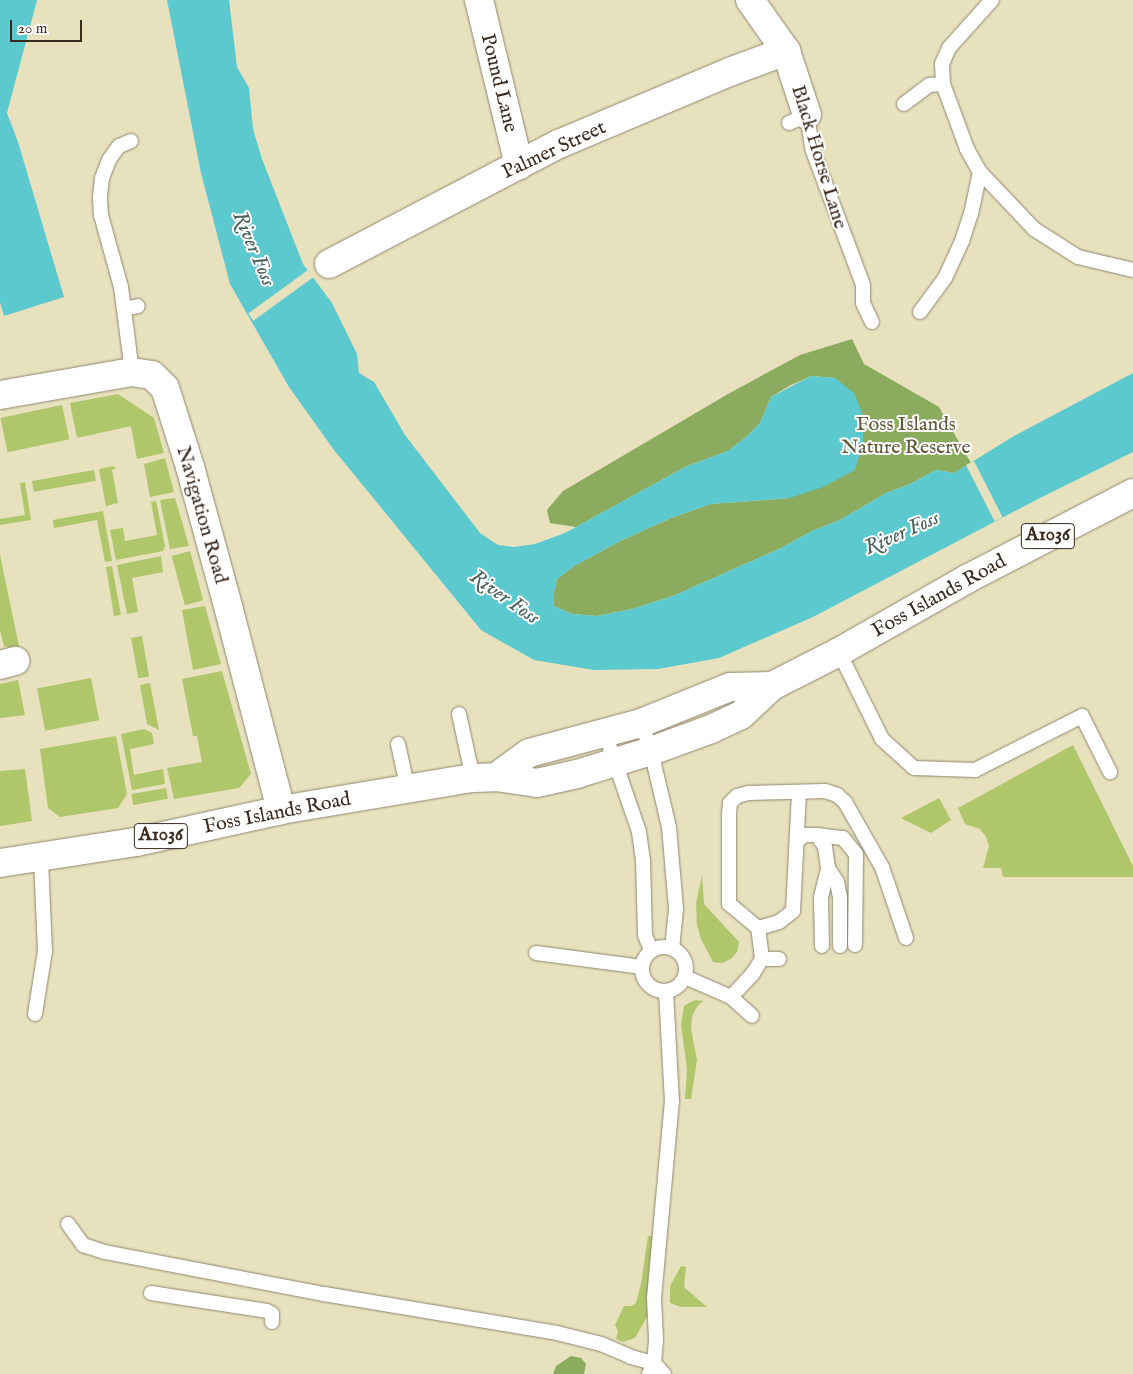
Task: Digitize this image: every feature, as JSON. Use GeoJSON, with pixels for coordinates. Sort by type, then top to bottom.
{"type":"FeatureCollection","features":[{"type":"Feature","properties":{"kind":"main road","name":"Pound Lane"},"geometry":{"type":"LineString","coordinates":[[479,0],[519,165]]}},
{"type":"Feature","properties":{"kind":"main road","name":"Black Horse Lane"},"geometry":{"type":"LineString","coordinates":[[750,0],[786,52],[798,119]]}},
{"type":"Feature","properties":{"kind":"main road","name":"Palmer Street"},"geometry":{"type":"LineString","coordinates":[[330,264],[559,144],[732,72],[786,52]]}},
{"type":"Feature","properties":{"kind":"main road","name":"Navigation Road"},"geometry":{"type":"LineString","coordinates":[[0,395],[106,375],[132,372],[152,375],[165,388],[190,467],[232,618],[281,810]]}},
{"type":"Feature","properties":{"kind":"main road","name":"Foss Islands Road"},"geometry":{"type":"LineString","coordinates":[[0,863],[136,842],[281,810],[484,778],[537,782],[577,774],[711,729],[741,715],[772,686],[839,652],[966,578],[1132,496]]}},
{"type":"Feature","properties":{"kind":"main road","name":"Foss Islands Road"},"geometry":{"type":"LineString","coordinates":[[484,778],[529,753],[641,723],[730,688],[772,686]]}},
{"type":"Feature","properties":{"kind":"lane"},"geometry":{"type":"LineString","coordinates":[[992,0],[948,48],[942,64],[943,84],[955,122],[980,172],[1034,229],[1078,256],[1133,270]]}},
{"type":"Feature","properties":{"kind":"lane"},"geometry":{"type":"LineString","coordinates":[[904,104],[929,85],[943,84]]}},
{"type":"Feature","properties":{"kind":"lane","name":"Black Horse Lane"},"geometry":{"type":"LineString","coordinates":[[798,119],[813,151],[863,285],[863,303],[872,322]]}},
{"type":"Feature","properties":{"kind":"lane"},"geometry":{"type":"LineString","coordinates":[[131,141],[119,146],[109,160],[102,178],[100,198],[101,215],[121,287],[132,372]]}},
{"type":"Feature","properties":{"kind":"lane"},"geometry":{"type":"LineString","coordinates":[[920,312],[945,278],[962,241],[971,214],[980,172]]}},
{"type":"Feature","properties":{"kind":"lane"},"geometry":{"type":"LineString","coordinates":[[124,309],[138,306]]}},
{"type":"Feature","properties":{"kind":"lane"},"geometry":{"type":"LineString","coordinates":[[839,652],[882,739],[914,768],[974,770],[1082,716],[1110,772]]}},
{"type":"Feature","properties":{"kind":"lane"},"geometry":{"type":"LineString","coordinates":[[459,714],[484,778]]}},
{"type":"Feature","properties":{"kind":"lane"},"geometry":{"type":"LineString","coordinates":[[641,723],[651,750],[669,827],[676,909],[672,948]]}},
{"type":"Feature","properties":{"kind":"lane"},"geometry":{"type":"LineString","coordinates":[[605,734],[639,832],[643,860],[645,935],[651,951]]}},
{"type":"Feature","properties":{"kind":"lane"},"geometry":{"type":"LineString","coordinates":[[398,744],[408,790]]}},
{"type":"Feature","properties":{"kind":"lane"},"geometry":{"type":"LineString","coordinates":[[731,997],[753,973],[762,959],[758,928],[729,904],[730,803],[737,796],[748,793],[825,791],[837,795],[845,802],[882,867],[906,938]]}},
{"type":"Feature","properties":{"kind":"lane"},"geometry":{"type":"LineString","coordinates":[[758,928],[779,922],[793,911],[799,792]]}},
{"type":"Feature","properties":{"kind":"lane"},"geometry":{"type":"LineString","coordinates":[[797,841],[805,835],[843,838],[856,854],[856,946]]}},
{"type":"Feature","properties":{"kind":"lane"},"geometry":{"type":"LineString","coordinates":[[817,835],[825,847],[828,868],[821,898],[822,946]]}},
{"type":"Feature","properties":{"kind":"lane"},"geometry":{"type":"LineString","coordinates":[[35,1014],[45,951],[40,858]]}},
{"type":"Feature","properties":{"kind":"lane"},"geometry":{"type":"LineString","coordinates":[[828,868],[837,882],[840,897],[840,946]]}},
{"type":"Feature","properties":{"kind":"lane"},"geometry":{"type":"LineString","coordinates":[[658,948],[672,948],[683,957],[686,970],[685,977],[676,988],[666,992],[650,986],[645,981],[642,967],[643,961],[651,951],[658,948]]}},
{"type":"Feature","properties":{"kind":"lane"},"geometry":{"type":"LineString","coordinates":[[536,953],[642,967]]}},
{"type":"Feature","properties":{"kind":"lane"},"geometry":{"type":"LineString","coordinates":[[762,959],[780,959]]}},
{"type":"Feature","properties":{"kind":"lane"},"geometry":{"type":"LineString","coordinates":[[685,977],[731,997],[752,1016]]}},
{"type":"Feature","properties":{"kind":"lane"},"geometry":{"type":"LineString","coordinates":[[652,1368],[656,1339],[654,1298],[657,1246],[672,1102],[666,992]]}},
{"type":"Feature","properties":{"kind":"lane"},"geometry":{"type":"LineString","coordinates":[[68,1224],[82,1245],[105,1252],[324,1294],[557,1333],[600,1344],[664,1374]]}},
{"type":"Feature","properties":{"kind":"lane"},"geometry":{"type":"LineString","coordinates":[[151,1293],[267,1311],[272,1314],[272,1322]]}},
{"type":"Feature","properties":{"kind":"green space","name":"Foss Islands Nature Reserve"},"geometry":{"type":"Polygon","coordinates":[[[852,339],[864,364],[939,407],[971,463],[954,473],[936,470],[908,485],[886,493],[840,520],[812,531],[781,548],[673,596],[632,609],[597,616],[572,614],[554,606],[553,596],[557,579],[576,565],[620,541],[671,518],[711,504],[790,498],[835,378],[811,376],[789,386],[771,397],[760,423],[728,451],[685,467],[576,527],[550,523],[547,510],[563,491],[728,394],[800,355],[852,339]]]}},
{"type":"Feature","properties":{"kind":"green space"},"geometry":{"type":"Polygon","coordinates":[[[118,394],[154,418],[164,453],[137,459],[131,426],[77,438],[70,403],[118,394]]]}},
{"type":"Feature","properties":{"kind":"green space"},"geometry":{"type":"Polygon","coordinates":[[[62,405],[69,439],[8,452],[0,418],[62,405]]]}},
{"type":"Feature","properties":{"kind":"green space"},"geometry":{"type":"Polygon","coordinates":[[[165,458],[174,492],[150,497],[144,464],[165,458]]]}},
{"type":"Feature","properties":{"kind":"green space"},"geometry":{"type":"Polygon","coordinates":[[[114,466],[115,469],[112,470],[118,503],[106,506],[99,469],[114,466]]]}},
{"type":"Feature","properties":{"kind":"green space"},"geometry":{"type":"Polygon","coordinates":[[[94,470],[96,481],[34,492],[32,481],[94,470]]]}},
{"type":"Feature","properties":{"kind":"green space"},"geometry":{"type":"Polygon","coordinates":[[[25,482],[31,520],[0,525],[0,519],[25,515],[20,483],[25,482]]]}},
{"type":"Feature","properties":{"kind":"green space"},"geometry":{"type":"Polygon","coordinates":[[[175,498],[189,546],[170,549],[160,500],[175,498]]]}},
{"type":"Feature","properties":{"kind":"green space"},"geometry":{"type":"Polygon","coordinates":[[[156,501],[165,546],[163,551],[116,560],[110,530],[123,528],[125,541],[157,535],[151,502],[156,501]]]}},
{"type":"Feature","properties":{"kind":"green space"},"geometry":{"type":"Polygon","coordinates":[[[103,511],[112,561],[105,562],[97,520],[54,528],[53,520],[103,511]]]}},
{"type":"Feature","properties":{"kind":"green space"},"geometry":{"type":"Polygon","coordinates":[[[190,551],[203,600],[185,605],[172,556],[190,551]]]}},
{"type":"Feature","properties":{"kind":"green space"},"geometry":{"type":"Polygon","coordinates":[[[0,555],[20,651],[4,646],[0,630],[0,555]]]}},
{"type":"Feature","properties":{"kind":"green space"},"geometry":{"type":"Polygon","coordinates":[[[161,556],[163,572],[132,578],[138,612],[127,614],[117,565],[161,556]]]}},
{"type":"Feature","properties":{"kind":"green space"},"geometry":{"type":"Polygon","coordinates":[[[112,566],[121,615],[114,616],[106,567],[112,566]]]}},
{"type":"Feature","properties":{"kind":"green space"},"geometry":{"type":"Polygon","coordinates":[[[205,606],[221,664],[193,670],[182,610],[205,606]]]}},
{"type":"Feature","properties":{"kind":"green space"},"geometry":{"type":"Polygon","coordinates":[[[142,636],[149,676],[138,678],[131,638],[142,636]]]}},
{"type":"Feature","properties":{"kind":"green space"},"geometry":{"type":"Polygon","coordinates":[[[222,671],[251,774],[239,788],[174,799],[167,768],[202,762],[197,736],[193,736],[182,679],[222,671]]]}},
{"type":"Feature","properties":{"kind":"green space"},"geometry":{"type":"Polygon","coordinates":[[[91,678],[99,720],[45,731],[37,688],[91,678]]]}},
{"type":"Feature","properties":{"kind":"green space"},"geometry":{"type":"Polygon","coordinates":[[[18,680],[25,715],[0,718],[0,684],[18,680]]]}},
{"type":"Feature","properties":{"kind":"green space"},"geometry":{"type":"Polygon","coordinates":[[[150,683],[159,730],[147,724],[140,685],[150,683]]]}},
{"type":"Feature","properties":{"kind":"green space"},"geometry":{"type":"Polygon","coordinates":[[[144,729],[152,733],[154,744],[130,749],[134,775],[163,769],[165,784],[132,790],[121,734],[144,729]]]}},
{"type":"Feature","properties":{"kind":"green space"},"geometry":{"type":"Polygon","coordinates":[[[116,736],[127,794],[118,808],[60,817],[48,808],[40,749],[116,736]]]}},
{"type":"Feature","properties":{"kind":"green space"},"geometry":{"type":"Polygon","coordinates":[[[1073,745],[1133,866],[1133,877],[1003,877],[1001,868],[983,868],[989,846],[986,837],[980,829],[965,824],[958,808],[1073,745]]]}},
{"type":"Feature","properties":{"kind":"green space"},"geometry":{"type":"Polygon","coordinates":[[[25,769],[32,821],[0,826],[0,771],[25,769]]]}},
{"type":"Feature","properties":{"kind":"green space"},"geometry":{"type":"Polygon","coordinates":[[[166,788],[168,799],[133,805],[132,794],[166,788]]]}},
{"type":"Feature","properties":{"kind":"green space"},"geometry":{"type":"Polygon","coordinates":[[[939,798],[951,820],[931,833],[901,818],[939,798]]]}},
{"type":"Feature","properties":{"kind":"green space"},"geometry":{"type":"Polygon","coordinates":[[[702,875],[704,904],[739,942],[737,952],[731,959],[722,963],[713,962],[701,939],[697,925],[696,904],[702,875]]]}},
{"type":"Feature","properties":{"kind":"green space"},"geometry":{"type":"Polygon","coordinates":[[[695,1000],[704,1001],[698,1005],[692,1016],[691,1029],[697,1060],[691,1099],[685,1099],[687,1069],[681,1025],[684,1006],[695,1000]]]}},
{"type":"Feature","properties":{"kind":"green space"},"geometry":{"type":"Polygon","coordinates":[[[648,1236],[653,1236],[648,1315],[635,1338],[623,1342],[616,1339],[618,1331],[615,1325],[624,1306],[631,1306],[636,1303],[641,1284],[648,1236]]]}},
{"type":"Feature","properties":{"kind":"green space"},"geometry":{"type":"Polygon","coordinates":[[[681,1266],[686,1267],[684,1287],[707,1307],[681,1307],[670,1303],[670,1286],[681,1266]]]}},
{"type":"Feature","properties":{"kind":"green space"},"geometry":{"type":"Polygon","coordinates":[[[571,1356],[581,1358],[586,1364],[584,1374],[553,1374],[556,1366],[571,1356]]]}},
{"type":"Feature","properties":{"kind":"water"},"geometry":{"type":"Polygon","coordinates":[[[0,0],[37,0],[7,113],[18,142],[64,297],[4,316],[0,302],[0,0]]]}},
{"type":"Feature","properties":{"kind":"water","name":"River Foss"},"geometry":{"type":"Polygon","coordinates":[[[167,0],[229,0],[237,67],[249,88],[253,129],[262,159],[303,264],[332,303],[357,354],[359,373],[374,382],[405,435],[480,533],[498,545],[514,547],[535,544],[565,533],[685,467],[728,451],[760,423],[771,397],[811,376],[835,378],[854,393],[864,418],[863,443],[855,470],[823,487],[790,498],[711,504],[671,518],[620,541],[576,565],[557,579],[553,596],[554,606],[572,614],[597,616],[632,609],[673,596],[781,548],[812,531],[840,520],[886,493],[908,485],[936,470],[954,473],[1014,436],[1133,373],[1133,452],[1042,497],[813,617],[719,658],[658,669],[594,670],[534,660],[481,630],[334,450],[289,387],[230,284],[201,173],[167,0]]]}},
{"type":"Feature","properties":{"kind":"pier"},"geometry":{"type":"Polygon","coordinates":[[[308,270],[313,277],[253,321],[248,313],[308,270]]]}},
{"type":"Feature","properties":{"kind":"pier"},"geometry":{"type":"Polygon","coordinates":[[[974,461],[1003,517],[995,521],[966,465],[974,461]]]}}]}
